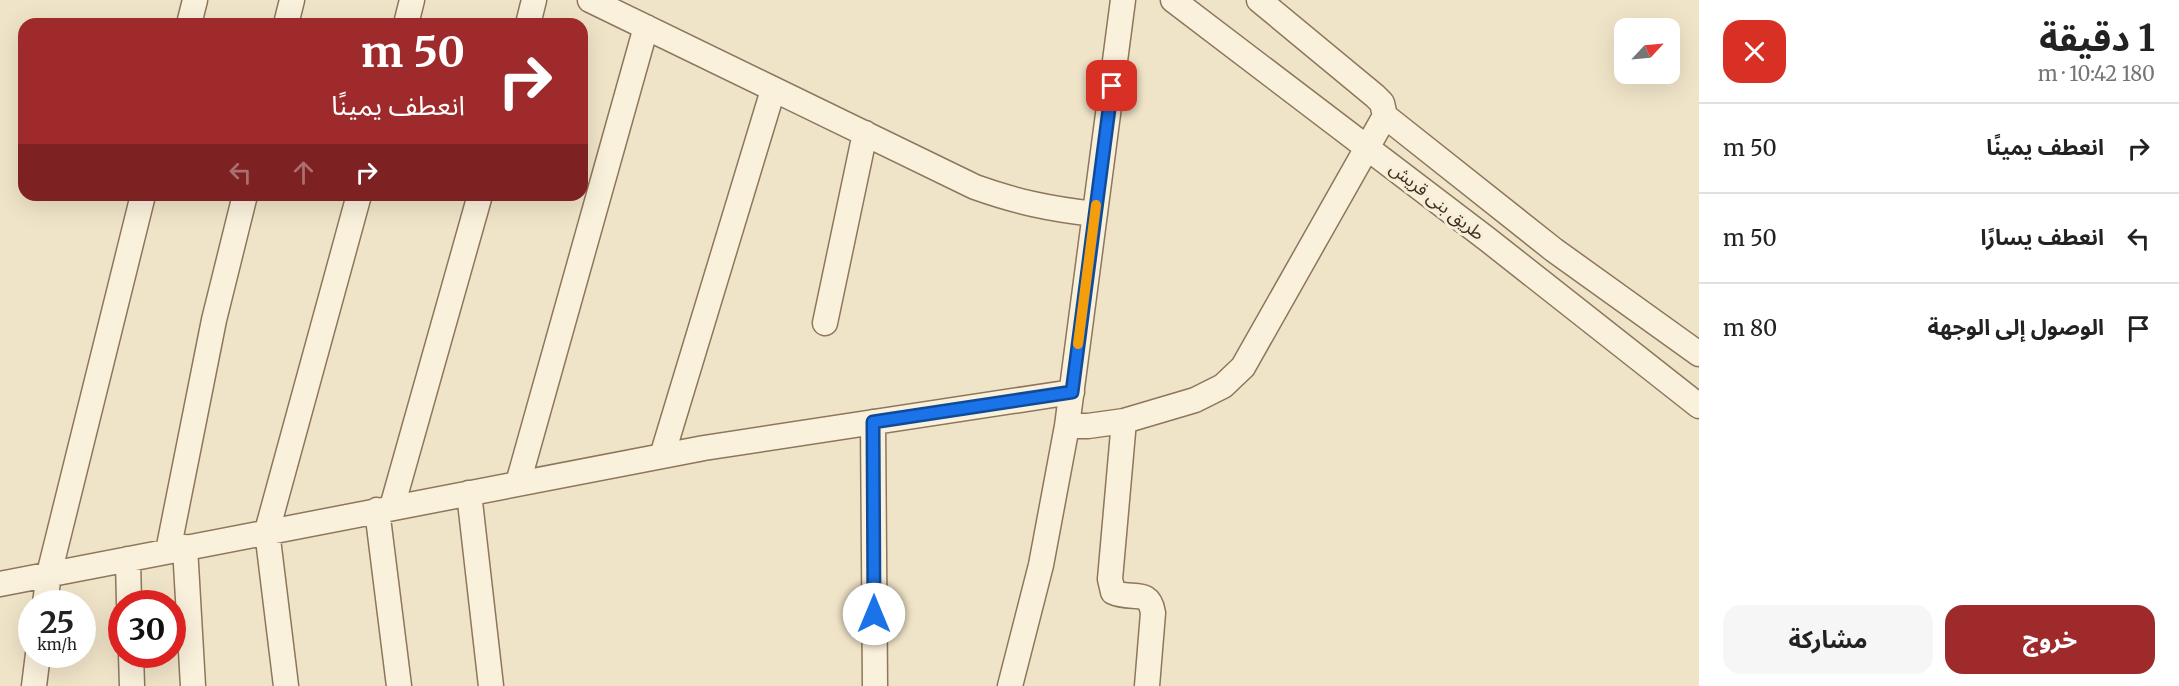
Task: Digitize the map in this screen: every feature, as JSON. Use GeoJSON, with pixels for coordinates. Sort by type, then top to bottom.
{"type":"FeatureCollection","features":[{"type":"Feature","properties":{"kind":"street"},"geometry":{"type":"LineString","coordinates":[[190,18],[195,0]]}},
{"type":"Feature","properties":{"kind":"street"},"geometry":{"type":"LineString","coordinates":[[288,18],[292,0]]}},
{"type":"Feature","properties":{"kind":"street"},"geometry":{"type":"LineString","coordinates":[[407,18],[412,0]]}},
{"type":"Feature","properties":{"kind":"street"},"geometry":{"type":"LineString","coordinates":[[530,18],[534,0]]}},
{"type":"Feature","properties":{"kind":"street"},"geometry":{"type":"LineString","coordinates":[[590,0],[975,187],[1011,200],[1053,209],[1095,214]]}},
{"type":"Feature","properties":{"kind":"street"},"geometry":{"type":"LineString","coordinates":[[1010,686],[1041,565],[1067,426],[1123,0]]}},
{"type":"Feature","properties":{"kind":"street","name":"طريق بنى قريش"},"geometry":{"type":"LineString","coordinates":[[1173,0],[1378,130],[1699,406]]}},
{"type":"Feature","properties":{"kind":"street","name":"طريق بنى قريش"},"geometry":{"type":"LineString","coordinates":[[1259,0],[1382,103],[1378,130]]}},
{"type":"Feature","properties":{"kind":"street"},"geometry":{"type":"LineString","coordinates":[[518,483],[646,27]]}},
{"type":"Feature","properties":{"kind":"street"},"geometry":{"type":"LineString","coordinates":[[662,456],[773,90]]}},
{"type":"Feature","properties":{"kind":"street"},"geometry":{"type":"LineString","coordinates":[[1067,426],[1124,422],[1195,400],[1223,386],[1243,367],[1378,130],[1554,250],[1699,354]]}},
{"type":"Feature","properties":{"kind":"street"},"geometry":{"type":"LineString","coordinates":[[825,323],[866,133]]}},
{"type":"Feature","properties":{"kind":"street"},"geometry":{"type":"LineString","coordinates":[[47,590],[142,201]]}},
{"type":"Feature","properties":{"kind":"street"},"geometry":{"type":"LineString","coordinates":[[193,686],[176,549],[214,321],[244,201]]}},
{"type":"Feature","properties":{"kind":"street"},"geometry":{"type":"LineString","coordinates":[[286,686],[267,531],[357,201]]}},
{"type":"Feature","properties":{"kind":"street"},"geometry":{"type":"LineString","coordinates":[[399,686],[385,509],[478,201]]}},
{"type":"Feature","properties":{"kind":"street"},"geometry":{"type":"LineString","coordinates":[[0,584],[704,447],[1072,392]]}},
{"type":"Feature","properties":{"kind":"street"},"geometry":{"type":"LineString","coordinates":[[873,422],[875,686]]}},
{"type":"Feature","properties":{"kind":"street"},"geometry":{"type":"LineString","coordinates":[[1124,422],[1110,579],[1113,592],[1120,595],[1146,597],[1152,602],[1148,686]]}},
{"type":"Feature","properties":{"kind":"street"},"geometry":{"type":"LineString","coordinates":[[469,492],[491,686]]}},
{"type":"Feature","properties":{"kind":"street"},"geometry":{"type":"LineString","coordinates":[[128,558],[129,590]]}},
{"type":"Feature","properties":{"kind":"street"},"geometry":{"type":"LineString","coordinates":[[34,686],[36,668]]}},
{"type":"Feature","properties":{"kind":"street"},"geometry":{"type":"LineString","coordinates":[[131,668],[132,686]]}},
{"type":"Feature","properties":{"kind":"slow traffic"},"geometry":{"type":"LineString","coordinates":[[1078,344],[1096,205]]}},
{"type":"Feature","properties":{"kind":"route"},"geometry":{"type":"LineString","coordinates":[[874,614],[873,422],[1072,392],[1112,86]]}}]}
